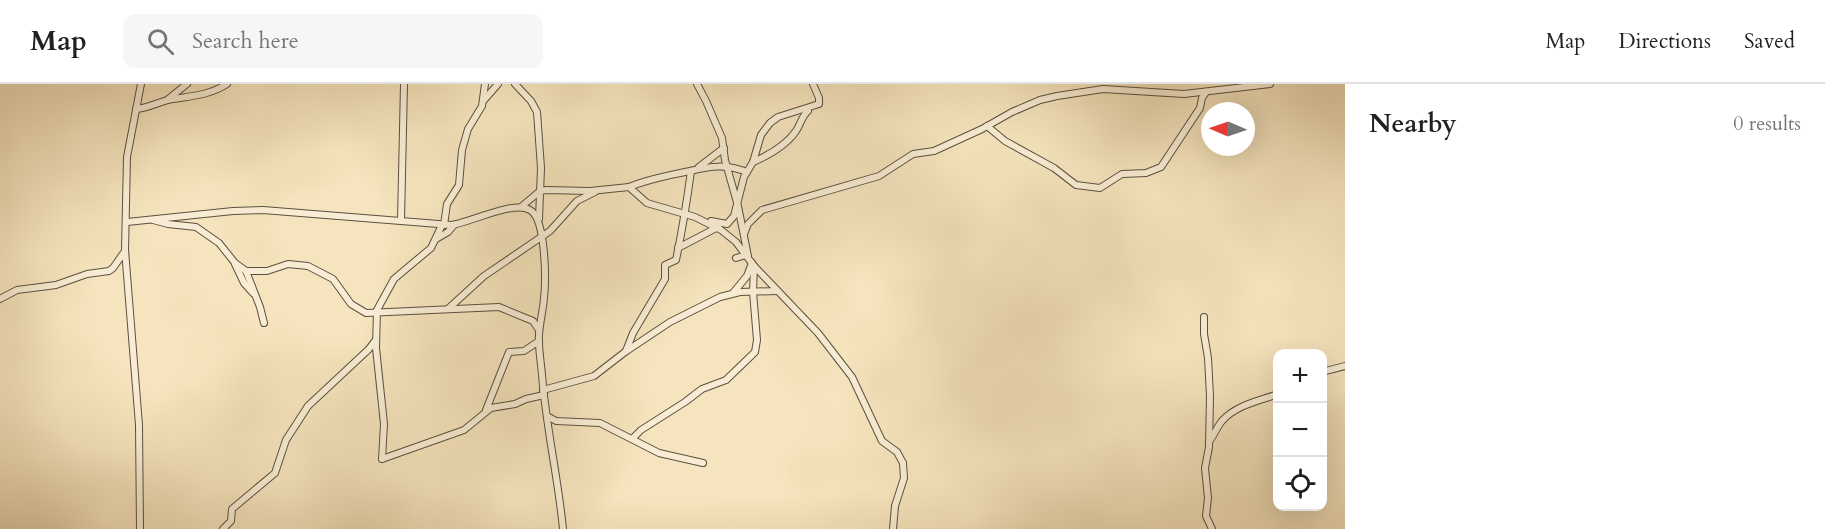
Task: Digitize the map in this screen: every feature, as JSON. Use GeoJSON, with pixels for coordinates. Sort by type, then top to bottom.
{"type":"FeatureCollection","features":[{"type":"Feature","properties":{"kind":"street"},"geometry":{"type":"LineString","coordinates":[[140,529],[139,425],[125,250],[127,157],[141,84]]}},
{"type":"Feature","properties":{"kind":"street"},"geometry":{"type":"LineString","coordinates":[[167,100],[187,84]]}},
{"type":"Feature","properties":{"kind":"street"},"geometry":{"type":"LineString","coordinates":[[136,109],[150,107],[167,100],[200,96],[227,84]]}},
{"type":"Feature","properties":{"kind":"street"},"geometry":{"type":"LineString","coordinates":[[401,220],[404,84]]}},
{"type":"Feature","properties":{"kind":"street"},"geometry":{"type":"LineString","coordinates":[[484,100],[485,84]]}},
{"type":"Feature","properties":{"kind":"street"},"geometry":{"type":"LineString","coordinates":[[498,84],[484,100],[467,132],[461,153],[459,185],[447,204],[443,225],[430,248],[394,279],[377,312],[376,337],[384,424],[382,459],[464,430],[491,408],[515,404],[594,376],[670,322],[720,297],[733,293],[777,291]]}},
{"type":"Feature","properties":{"kind":"street"},"geometry":{"type":"LineString","coordinates":[[515,84],[531,101],[537,112],[541,157],[539,221],[542,236],[544,290],[539,340],[543,393],[563,529]]}},
{"type":"Feature","properties":{"kind":"street"},"geometry":{"type":"LineString","coordinates":[[632,439],[641,430],[702,389],[726,380],[755,352],[757,340],[750,260],[744,234],[745,224],[738,206],[718,128],[697,84]]}},
{"type":"Feature","properties":{"kind":"street"},"geometry":{"type":"LineString","coordinates":[[753,162],[778,149],[796,130],[802,116],[820,103],[813,84]]}},
{"type":"Feature","properties":{"kind":"street"},"geometry":{"type":"LineString","coordinates":[[705,221],[745,224],[762,210],[879,176],[913,154],[934,151],[1040,100],[1087,91],[1114,89],[1179,94],[1270,84]]}},
{"type":"Feature","properties":{"kind":"street"},"geometry":{"type":"LineString","coordinates":[[987,126],[1005,141],[1054,168],[1076,185],[1101,188],[1123,173],[1146,173],[1161,167],[1200,108],[1206,92]]}},
{"type":"Feature","properties":{"kind":"street"},"geometry":{"type":"LineString","coordinates":[[678,248],[716,227],[731,222],[759,140],[770,123],[787,114],[811,108]]}},
{"type":"Feature","properties":{"kind":"street"},"geometry":{"type":"LineString","coordinates":[[521,207],[540,191],[629,187],[659,176],[690,173],[724,148]]}},
{"type":"Feature","properties":{"kind":"street"},"geometry":{"type":"LineString","coordinates":[[698,168],[714,165],[727,166],[747,172]]}},
{"type":"Feature","properties":{"kind":"street"},"geometry":{"type":"LineString","coordinates":[[626,352],[633,333],[665,279],[665,265],[676,260],[686,214],[690,173]]}},
{"type":"Feature","properties":{"kind":"street"},"geometry":{"type":"LineString","coordinates":[[629,187],[647,203],[705,221],[736,242],[777,291],[812,325],[852,377],[882,441],[897,453],[903,463],[904,478],[895,506],[892,529]]}},
{"type":"Feature","properties":{"kind":"street"},"geometry":{"type":"LineString","coordinates":[[449,308],[484,276],[555,226],[577,201],[601,189]]}},
{"type":"Feature","properties":{"kind":"street"},"geometry":{"type":"LineString","coordinates":[[127,222],[263,210],[454,225],[510,208],[521,207],[530,210],[539,221]]}},
{"type":"Feature","properties":{"kind":"street"},"geometry":{"type":"LineString","coordinates":[[152,220],[196,227],[219,243],[235,263],[244,283],[256,296]]}},
{"type":"Feature","properties":{"kind":"street"},"geometry":{"type":"LineString","coordinates":[[435,239],[448,232],[454,225]]}},
{"type":"Feature","properties":{"kind":"street"},"geometry":{"type":"LineString","coordinates":[[0,299],[17,290],[56,285],[87,274],[109,272],[125,250]]}},
{"type":"Feature","properties":{"kind":"street"},"geometry":{"type":"LineString","coordinates":[[736,258],[750,260]]}},
{"type":"Feature","properties":{"kind":"street"},"geometry":{"type":"LineString","coordinates":[[733,293],[747,276],[750,260]]}},
{"type":"Feature","properties":{"kind":"street"},"geometry":{"type":"LineString","coordinates":[[235,263],[246,271],[264,323]]}},
{"type":"Feature","properties":{"kind":"street"},"geometry":{"type":"LineString","coordinates":[[246,271],[267,271],[288,264],[308,266],[333,279],[356,308],[366,313],[449,308],[500,308],[533,321],[539,330]]}},
{"type":"Feature","properties":{"kind":"street"},"geometry":{"type":"LineString","coordinates":[[1204,317],[1210,386],[1209,442],[1204,468],[1208,498],[1206,516],[1212,529]]}},
{"type":"Feature","properties":{"kind":"street"},"geometry":{"type":"LineString","coordinates":[[223,529],[231,521],[232,509],[275,473],[286,440],[308,406],[369,349],[376,337]]}},
{"type":"Feature","properties":{"kind":"street"},"geometry":{"type":"LineString","coordinates":[[486,411],[510,351],[524,351],[539,340]]}},
{"type":"Feature","properties":{"kind":"street"},"geometry":{"type":"LineString","coordinates":[[1327,371],[1345,366]]}},
{"type":"Feature","properties":{"kind":"street"},"geometry":{"type":"LineString","coordinates":[[1209,442],[1219,425],[1229,415],[1255,400],[1273,395]]}},
{"type":"Feature","properties":{"kind":"street"},"geometry":{"type":"LineString","coordinates":[[547,416],[558,421],[596,422],[659,453],[703,463]]}}]}
